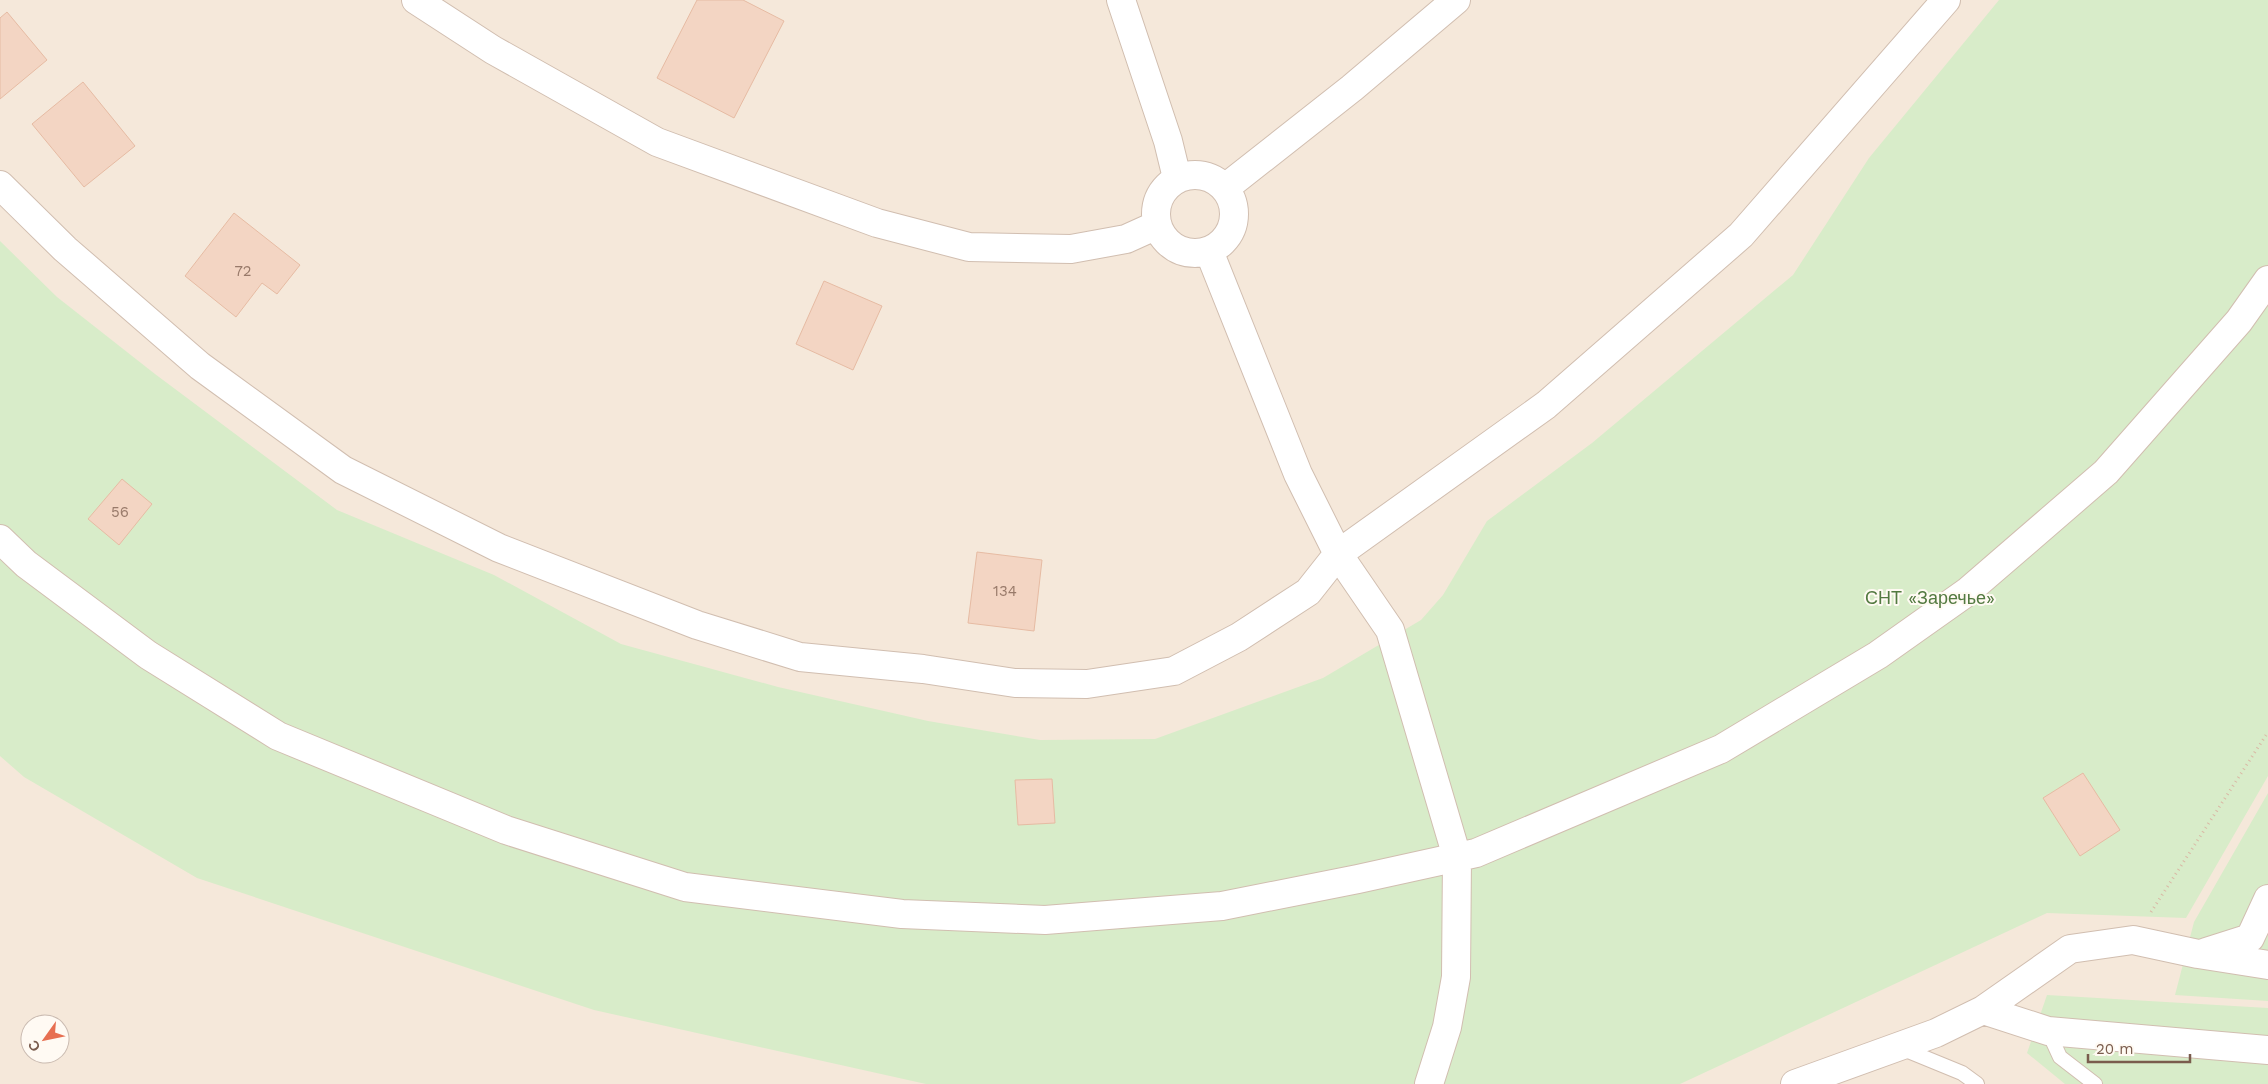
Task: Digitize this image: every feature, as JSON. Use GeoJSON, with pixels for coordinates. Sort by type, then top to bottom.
{"type":"FeatureCollection","features":[{"type":"Feature","properties":{"kind":"street"},"geometry":{"type":"LineString","coordinates":[[416,0],[493,50],[657,142],[877,223],[969,248],[1071,249],[1126,239],[1157,225]]}},
{"type":"Feature","properties":{"kind":"street"},"geometry":{"type":"LineString","coordinates":[[1121,0],[1168,141],[1177,178]]}},
{"type":"Feature","properties":{"kind":"street"},"geometry":{"type":"LineString","coordinates":[[1225,188],[1352,88],[1456,0]]}},
{"type":"Feature","properties":{"kind":"street"},"geometry":{"type":"LineString","coordinates":[[0,185],[65,249],[200,366],[343,470],[499,548],[697,625],[800,656],[923,669],[1015,683],[1088,684],[1174,671],[1239,637],[1308,592],[1338,554],[1546,405],[1741,235],[1946,0]]}},
{"type":"Feature","properties":{"kind":"street"},"geometry":{"type":"LineString","coordinates":[[1203,175],[1225,188],[1232,199],[1234,211],[1233,224],[1228,235],[1220,245],[1209,251],[1196,254],[1184,252],[1172,246],[1162,237],[1155,214],[1159,198],[1168,184],[1177,178],[1203,175]]}},
{"type":"Feature","properties":{"kind":"street"},"geometry":{"type":"LineString","coordinates":[[1209,251],[1298,474],[1338,554],[1390,630],[1457,857],[1456,978],[1448,1027],[1430,1084]]}},
{"type":"Feature","properties":{"kind":"street"},"geometry":{"type":"LineString","coordinates":[[0,539],[26,564],[148,655],[278,736],[506,830],[685,887],[902,914],[1045,920],[1222,906],[1358,880],[1476,853],[1721,749],[1878,656],[1967,592],[2106,472],[2239,321],[2268,280]]}},
{"type":"Feature","properties":{"kind":"street"},"geometry":{"type":"LineString","coordinates":[[2198,954],[2250,938],[2268,899]]}},
{"type":"Feature","properties":{"kind":"street"},"geometry":{"type":"LineString","coordinates":[[1795,1084],[1936,1032],[1983,1010],[2070,949],[2133,940],[2198,954],[2268,965]]}},
{"type":"Feature","properties":{"kind":"street"},"geometry":{"type":"LineString","coordinates":[[1983,1010],[2048,1031],[2268,1050]]}},
{"type":"Feature","properties":{"kind":"lane"},"geometry":{"type":"LineString","coordinates":[[2048,1031],[2060,1057],[2095,1084]]}},
{"type":"Feature","properties":{"kind":"lane"},"geometry":{"type":"LineString","coordinates":[[1898,1046],[1962,1073],[1977,1084]]}},
{"type":"Feature","properties":{"kind":"path"},"geometry":{"type":"LineString","coordinates":[[2133,940],[2268,732]]}},
{"type":"Feature","properties":{"kind":"shaded area"},"geometry":{"type":"Polygon","coordinates":[[[0,0],[2268,0],[2268,1084],[0,1084],[0,0]]]}},
{"type":"Feature","properties":{"kind":"green space","name":"СНТ «Заречье»"},"geometry":{"type":"Polygon","coordinates":[[[1999,0],[2268,0],[2268,776],[2186,918],[2047,913],[1680,1084],[926,1084],[594,1010],[197,878],[24,777],[0,756],[0,241],[57,297],[155,374],[337,510],[494,575],[621,644],[778,687],[928,721],[1040,740],[1155,739],[1323,678],[1421,620],[1443,595],[1487,521],[1592,443],[1793,275],[1869,158],[1999,0]]]}},
{"type":"Feature","properties":{"kind":"green space"},"geometry":{"type":"Polygon","coordinates":[[[2268,793],[2268,1001],[2175,995],[2194,922],[2268,793]]]}},
{"type":"Feature","properties":{"kind":"green space"},"geometry":{"type":"Polygon","coordinates":[[[2047,995],[2268,1008],[2268,1084],[2065,1084],[2027,1053],[2047,995]]]}},
{"type":"Feature","properties":{"kind":"building"},"geometry":{"type":"Polygon","coordinates":[[[697,0],[743,0],[784,21],[734,118],[657,78],[697,0]]]}},
{"type":"Feature","properties":{"kind":"building"},"geometry":{"type":"Polygon","coordinates":[[[7,12],[47,60],[0,99],[0,18],[7,12]]]}},
{"type":"Feature","properties":{"kind":"building"},"geometry":{"type":"Polygon","coordinates":[[[83,82],[135,146],[84,187],[32,124],[83,82]]]}},
{"type":"Feature","properties":{"kind":"building"},"geometry":{"type":"Polygon","coordinates":[[[234,213],[300,265],[277,294],[262,283],[236,317],[185,276],[234,213]]]}},
{"type":"Feature","properties":{"kind":"building"},"geometry":{"type":"Polygon","coordinates":[[[824,281],[882,306],[853,370],[796,344],[824,281]]]}},
{"type":"Feature","properties":{"kind":"building"},"geometry":{"type":"Polygon","coordinates":[[[122,479],[152,504],[119,545],[88,519],[122,479]]]}},
{"type":"Feature","properties":{"kind":"building"},"geometry":{"type":"Polygon","coordinates":[[[977,552],[1042,560],[1034,631],[968,623],[977,552]]]}},
{"type":"Feature","properties":{"kind":"building"},"geometry":{"type":"Polygon","coordinates":[[[2083,773],[2120,830],[2080,856],[2043,798],[2083,773]]]}},
{"type":"Feature","properties":{"kind":"building"},"geometry":{"type":"Polygon","coordinates":[[[1052,779],[1055,823],[1018,825],[1015,780],[1052,779]]]}}]}
